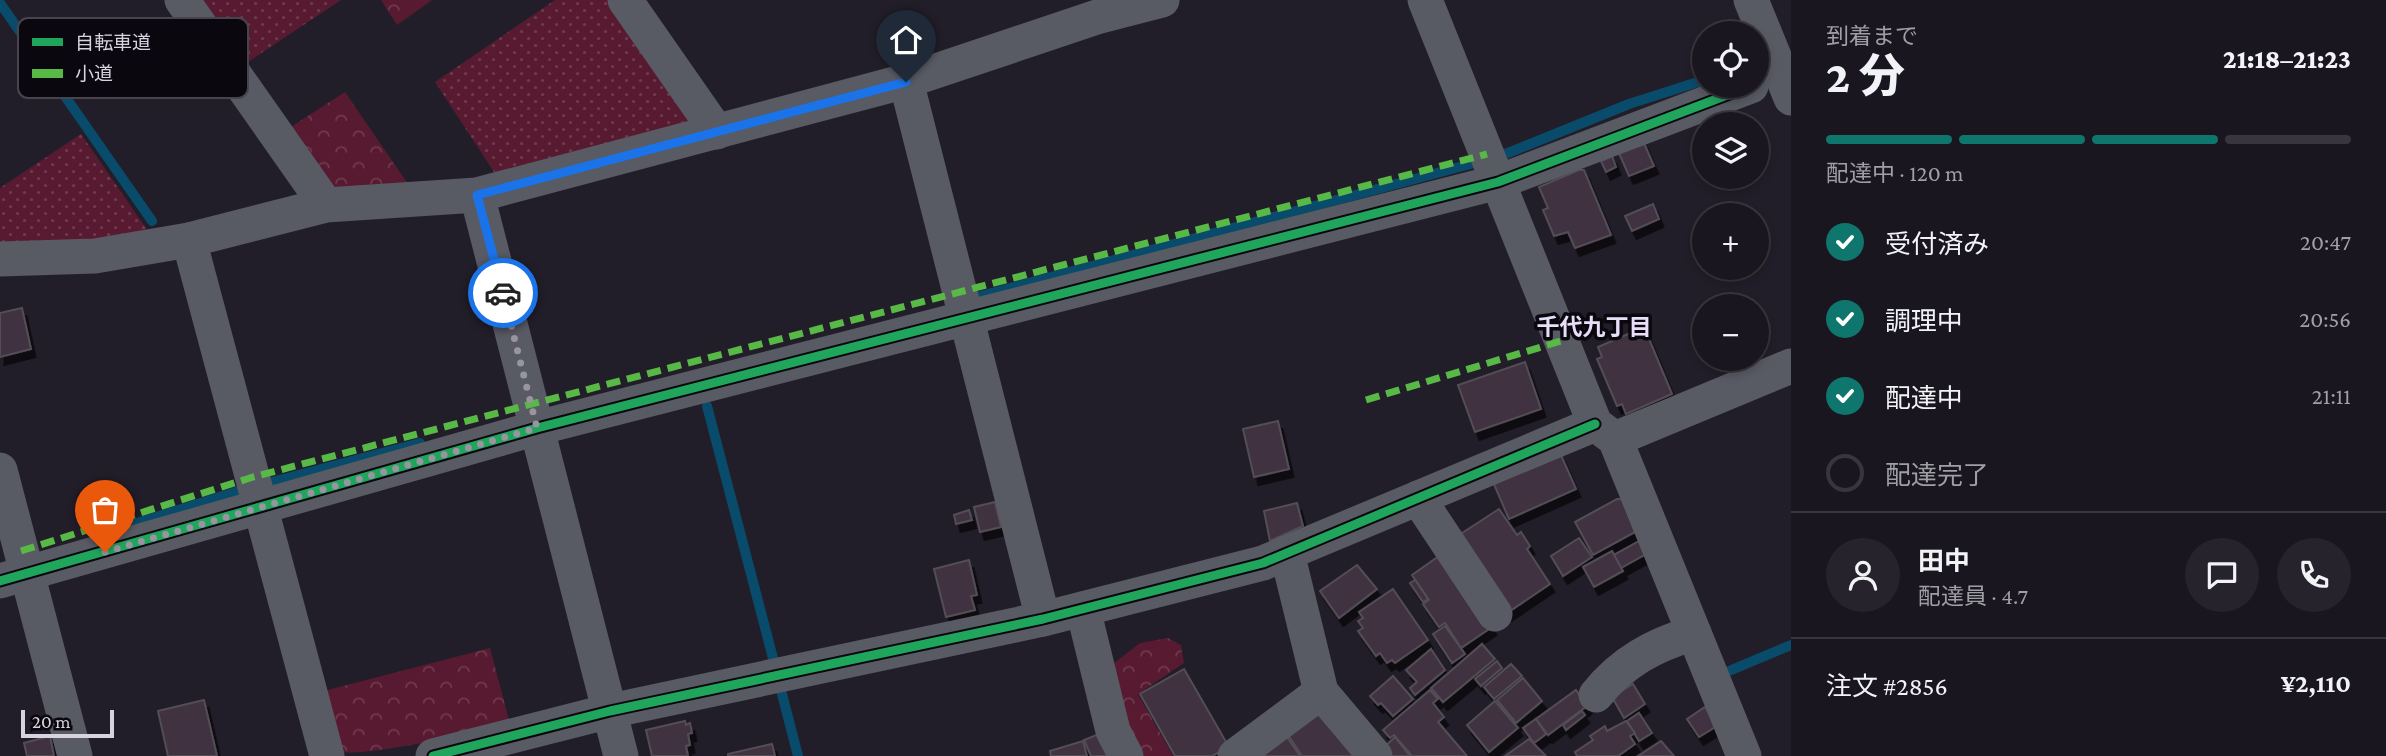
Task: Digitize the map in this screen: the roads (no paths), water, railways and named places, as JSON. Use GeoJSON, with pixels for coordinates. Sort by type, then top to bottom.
{"type":"FeatureCollection","features":[{"type":"Feature","properties":{"kind":"street"},"geometry":{"type":"LineString","coordinates":[[182,0],[195,18]]}},
{"type":"Feature","properties":{"kind":"street"},"geometry":{"type":"LineString","coordinates":[[625,0],[717,132]]}},
{"type":"Feature","properties":{"kind":"street"},"geometry":{"type":"LineString","coordinates":[[0,259],[95,256],[189,240],[326,205],[477,195],[906,82],[1098,8],[1162,0]]}},
{"type":"Feature","properties":{"kind":"street"},"geometry":{"type":"LineString","coordinates":[[1425,0],[1497,182],[1694,633],[1744,756]]}},
{"type":"Feature","properties":{"kind":"street"},"geometry":{"type":"LineString","coordinates":[[14,577],[261,509],[537,428],[1497,182],[1774,82],[1751,0]]}},
{"type":"Feature","properties":{"kind":"street"},"geometry":{"type":"LineString","coordinates":[[906,82],[1043,619]]}},
{"type":"Feature","properties":{"kind":"street"},"geometry":{"type":"LineString","coordinates":[[248,94],[326,205]]}},
{"type":"Feature","properties":{"kind":"street"},"geometry":{"type":"LineString","coordinates":[[477,195],[621,756]]}},
{"type":"Feature","properties":{"kind":"street"},"geometry":{"type":"LineString","coordinates":[[189,240],[327,756]]}},
{"type":"Feature","properties":{"kind":"street"},"geometry":{"type":"LineString","coordinates":[[433,756],[610,711],[1043,619],[1263,563],[1418,498],[1791,366]]}},
{"type":"Feature","properties":{"kind":"street"},"geometry":{"type":"LineString","coordinates":[[0,470],[14,577],[75,756]]}},
{"type":"Feature","properties":{"kind":"street"},"geometry":{"type":"LineString","coordinates":[[1418,498],[1495,614]]}},
{"type":"Feature","properties":{"kind":"street"},"geometry":{"type":"LineString","coordinates":[[1287,554],[1321,692],[1376,756]]}},
{"type":"Feature","properties":{"kind":"street"},"geometry":{"type":"LineString","coordinates":[[1083,609],[1113,731],[1126,756]]}},
{"type":"Feature","properties":{"kind":"street"},"geometry":{"type":"LineString","coordinates":[[1597,695],[1615,672],[1665,642],[1694,633]]}},
{"type":"Feature","properties":{"kind":"street"},"geometry":{"type":"LineString","coordinates":[[1235,756],[1321,692]]}},
{"type":"Feature","properties":{"kind":"waterway"},"geometry":{"type":"LineString","coordinates":[[0,3],[18,29]]}},
{"type":"Feature","properties":{"kind":"waterway"},"geometry":{"type":"LineString","coordinates":[[1503,155],[1629,104],[1692,84]]}},
{"type":"Feature","properties":{"kind":"waterway"},"geometry":{"type":"LineString","coordinates":[[66,98],[152,221]]}},
{"type":"Feature","properties":{"kind":"waterway"},"geometry":{"type":"LineString","coordinates":[[977,297],[1474,163]]}},
{"type":"Feature","properties":{"kind":"waterway"},"geometry":{"type":"LineString","coordinates":[[707,406],[774,662]]}},
{"type":"Feature","properties":{"kind":"waterway"},"geometry":{"type":"LineString","coordinates":[[268,483],[420,443]]}},
{"type":"Feature","properties":{"kind":"waterway"},"geometry":{"type":"LineString","coordinates":[[99,535],[242,490]]}},
{"type":"Feature","properties":{"kind":"waterway"},"geometry":{"type":"LineString","coordinates":[[1729,671],[1791,645]]}},
{"type":"Feature","properties":{"kind":"waterway"},"geometry":{"type":"LineString","coordinates":[[781,690],[798,756]]}},
{"type":"Feature","properties":{"kind":"district","name":"千代九丁目"},"geometry":{"type":"Point","coordinates":[1594,327]}}]}
